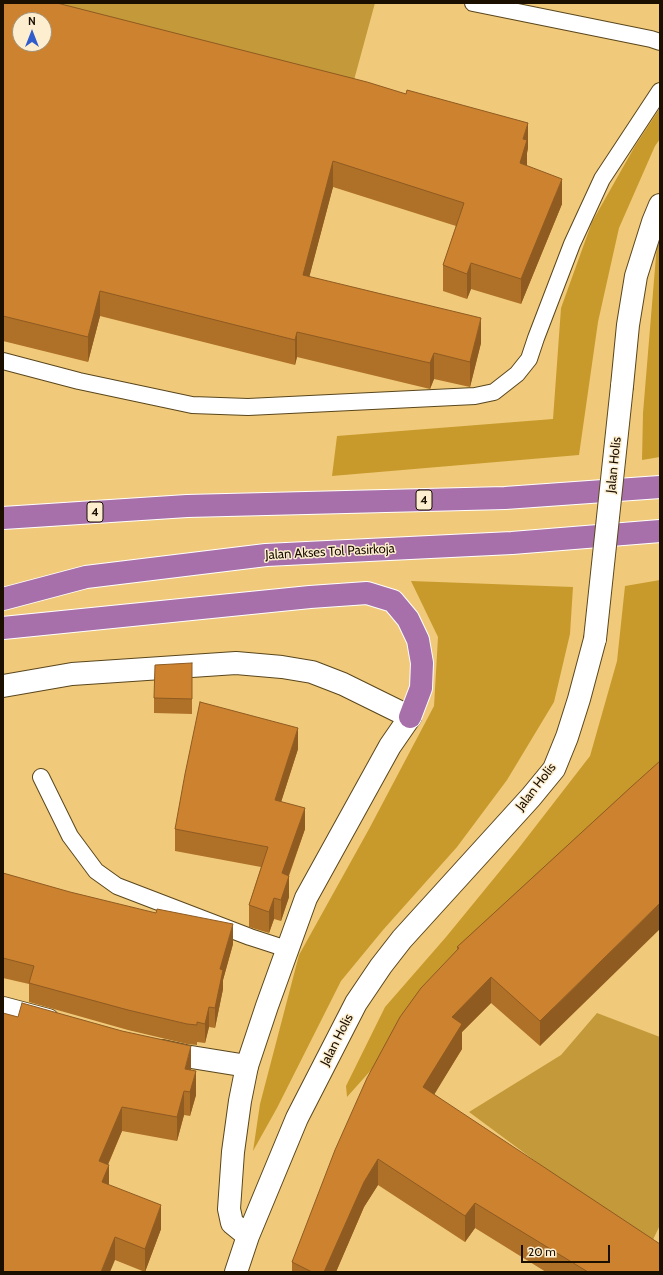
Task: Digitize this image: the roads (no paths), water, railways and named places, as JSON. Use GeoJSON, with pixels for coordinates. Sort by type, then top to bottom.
{"type":"FeatureCollection","features":[{"type":"Feature","properties":{"kind":"highway","name":"4"},"geometry":{"type":"LineString","coordinates":[[3,518],[187,506],[505,498],[660,487]]}},
{"type":"Feature","properties":{"kind":"highway","name":"Jalan Akses Tol Pasirkoja"},"geometry":{"type":"LineString","coordinates":[[3,599],[86,577],[266,555],[512,543],[660,532]]}},
{"type":"Feature","properties":{"kind":"highway"},"geometry":{"type":"LineString","coordinates":[[3,628],[295,598],[367,593],[393,601],[408,620],[418,640],[422,663],[421,688],[410,717]]}},
{"type":"Feature","properties":{"kind":"street","name":"Jalan Holis"},"geometry":{"type":"LineString","coordinates":[[236,1272],[248,1236],[296,1118],[356,1003],[381,966],[402,939],[554,769],[567,737],[595,639],[628,325],[636,276],[660,205]]}},
{"type":"Feature","properties":{"kind":"street"},"geometry":{"type":"LineString","coordinates":[[3,686],[72,674],[236,663],[274,666],[312,672],[343,684],[410,717],[390,746],[306,898],[247,1066],[240,1101],[233,1152],[229,1209],[232,1223],[248,1236]]}},
{"type":"Feature","properties":{"kind":"street"},"geometry":{"type":"LineString","coordinates":[[3,1008],[64,1025]]}},
{"type":"Feature","properties":{"kind":"street"},"geometry":{"type":"LineString","coordinates":[[140,1046],[184,1056],[247,1066]]}},
{"type":"Feature","properties":{"kind":"lane"},"geometry":{"type":"LineString","coordinates":[[473,3],[660,42]]}},
{"type":"Feature","properties":{"kind":"lane"},"geometry":{"type":"LineString","coordinates":[[3,361],[79,381],[192,405],[248,407],[475,396],[494,392],[517,374],[530,359],[536,338],[572,244],[602,179],[660,91]]}},
{"type":"Feature","properties":{"kind":"lane"},"geometry":{"type":"LineString","coordinates":[[40,777],[70,836],[96,871],[101,875],[117,886],[250,937],[287,949]]}}]}
